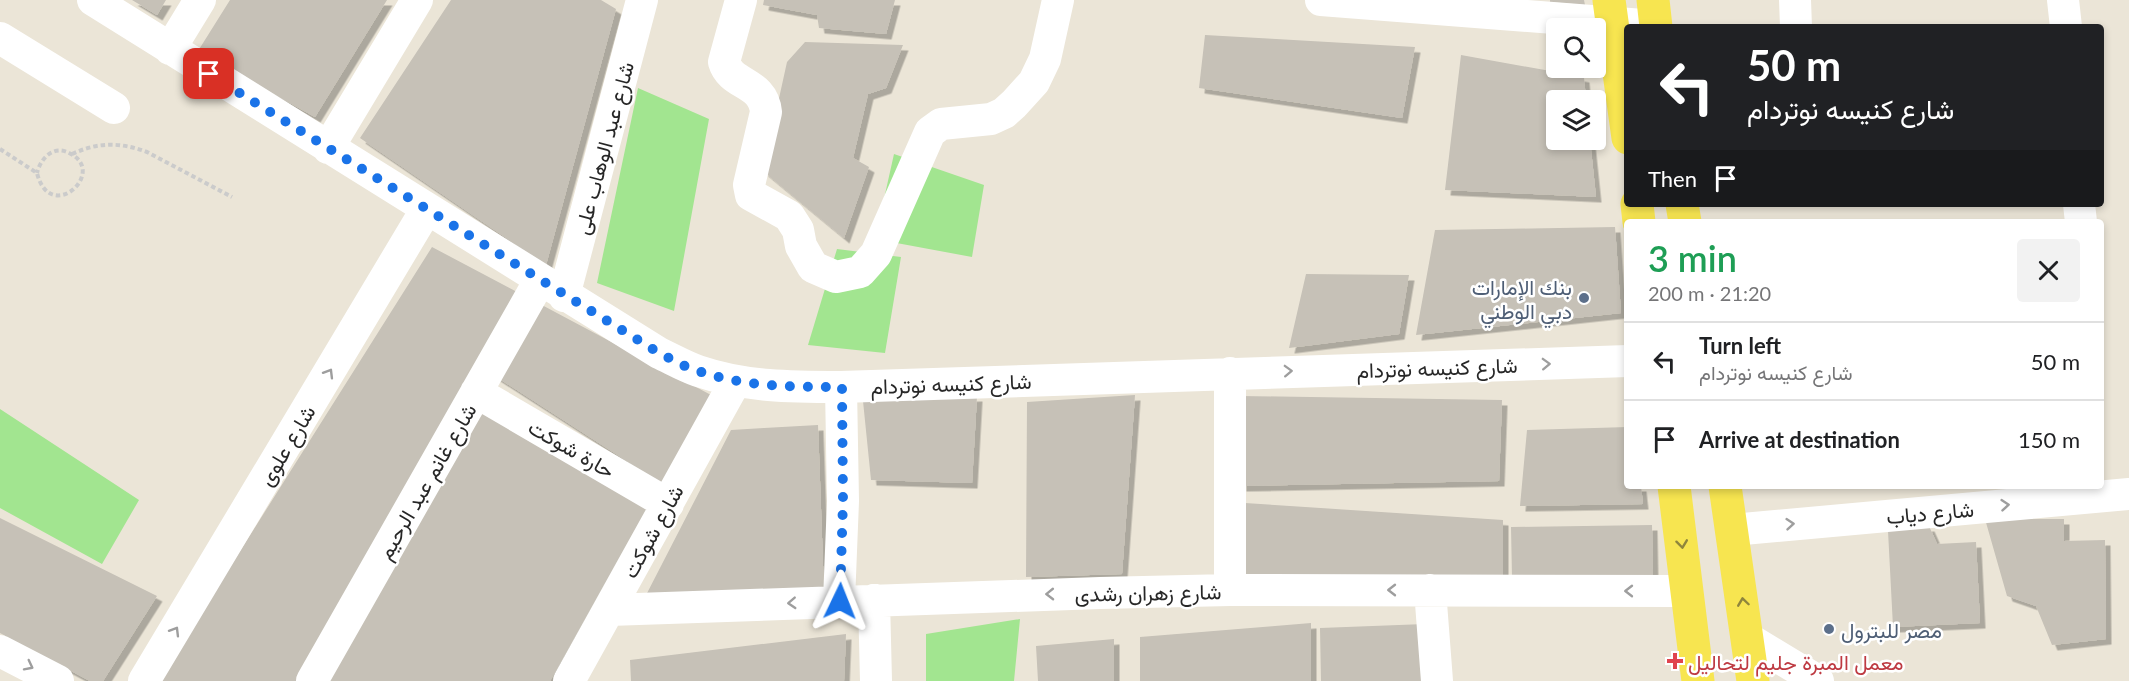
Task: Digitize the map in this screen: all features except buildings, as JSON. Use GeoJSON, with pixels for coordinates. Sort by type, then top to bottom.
{"type":"FeatureCollection","features":[{"type":"Feature","properties":{"kind":"main road"},"geometry":{"type":"LineString","coordinates":[[1610,12],[1624,110]]}},
{"type":"Feature","properties":{"kind":"main road"},"geometry":{"type":"LineString","coordinates":[[1674,489],[1698,681]]}},
{"type":"Feature","properties":{"kind":"main road"},"geometry":{"type":"LineString","coordinates":[[1725,489],[1753,681]]}},
{"type":"Feature","properties":{"kind":"street","name":"شارع كنيسه نوتردام"},"geometry":{"type":"LineString","coordinates":[[93,0],[426,210],[659,353],[696,371],[735,382],[771,387],[842,387],[1624,361]]}},
{"type":"Feature","properties":{"kind":"street"},"geometry":{"type":"LineString","coordinates":[[170,49],[200,0]]}},
{"type":"Feature","properties":{"kind":"street"},"geometry":{"type":"LineString","coordinates":[[328,148],[417,0]]}},
{"type":"Feature","properties":{"kind":"street","name":"شارع عبد الوهاب على"},"geometry":{"type":"LineString","coordinates":[[552,288],[642,0]]}},
{"type":"Feature","properties":{"kind":"street"},"geometry":{"type":"LineString","coordinates":[[741,0],[724,62],[730,73],[754,88],[765,103],[766,112],[749,185],[751,195],[789,216],[798,230],[801,246],[813,267],[836,277],[860,272],[876,254],[930,132],[940,124],[992,119],[1014,104],[1034,82],[1045,59],[1058,0]]}},
{"type":"Feature","properties":{"kind":"street"},"geometry":{"type":"LineString","coordinates":[[1321,0],[1610,12],[1655,18]]}},
{"type":"Feature","properties":{"kind":"street"},"geometry":{"type":"LineString","coordinates":[[1795,0],[1796,24]]}},
{"type":"Feature","properties":{"kind":"street"},"geometry":{"type":"LineString","coordinates":[[2063,0],[2066,24]]}},
{"type":"Feature","properties":{"kind":"street"},"geometry":{"type":"LineString","coordinates":[[0,38],[114,108]]}},
{"type":"Feature","properties":{"kind":"street","name":"شارع علوى"},"geometry":{"type":"LineString","coordinates":[[144,681],[426,210]]}},
{"type":"Feature","properties":{"kind":"street","name":"شارع غانم عبد الرحيم"},"geometry":{"type":"LineString","coordinates":[[312,681],[476,392],[552,288]]}},
{"type":"Feature","properties":{"kind":"street"},"geometry":{"type":"LineString","coordinates":[[1230,373],[1230,590]]}},
{"type":"Feature","properties":{"kind":"street","name":"شارع شوكت"},"geometry":{"type":"LineString","coordinates":[[569,681],[735,382]]}},
{"type":"Feature","properties":{"kind":"street"},"geometry":{"type":"LineString","coordinates":[[840,601],[843,501],[842,387]]}},
{"type":"Feature","properties":{"kind":"street","name":"حارة شوكت"},"geometry":{"type":"LineString","coordinates":[[476,392],[668,504]]}},
{"type":"Feature","properties":{"kind":"street","name":"شارع دياب"},"geometry":{"type":"LineString","coordinates":[[1732,530],[2111,492]]}},
{"type":"Feature","properties":{"kind":"street","name":"شارع زهران رشدى"},"geometry":{"type":"LineString","coordinates":[[609,610],[1230,590],[1687,591]]}},
{"type":"Feature","properties":{"kind":"street"},"geometry":{"type":"LineString","coordinates":[[1430,590],[1437,681]]}},
{"type":"Feature","properties":{"kind":"street"},"geometry":{"type":"LineString","coordinates":[[874,600],[876,681]]}},
{"type":"Feature","properties":{"kind":"street"},"geometry":{"type":"LineString","coordinates":[[1747,638],[1802,676]]}},
{"type":"Feature","properties":{"kind":"street"},"geometry":{"type":"LineString","coordinates":[[0,651],[58,681]]}},
{"type":"Feature","properties":{"kind":"path"},"geometry":{"type":"LineString","coordinates":[[72,154],[86,147],[101,144],[132,146],[232,197]]}},
{"type":"Feature","properties":{"kind":"path"},"geometry":{"type":"LineString","coordinates":[[0,149],[37,173]]}},
{"type":"Feature","properties":{"kind":"path"},"geometry":{"type":"LineString","coordinates":[[63,151],[79,159],[82,178],[79,186],[71,193],[53,194],[45,190],[37,173],[45,156],[63,151]]}},
{"type":"Feature","properties":{"kind":"green space"},"geometry":{"type":"Polygon","coordinates":[[[638,88],[709,119],[674,311],[597,283],[638,88]]]}},
{"type":"Feature","properties":{"kind":"green space"},"geometry":{"type":"Polygon","coordinates":[[[894,154],[984,185],[972,257],[875,239],[894,154]]]}},
{"type":"Feature","properties":{"kind":"green space"},"geometry":{"type":"Polygon","coordinates":[[[837,249],[901,257],[885,353],[808,345],[837,249]]]}},
{"type":"Feature","properties":{"kind":"green space"},"geometry":{"type":"Polygon","coordinates":[[[0,409],[139,500],[102,564],[0,508],[0,409]]]}},
{"type":"Feature","properties":{"kind":"green space"},"geometry":{"type":"Polygon","coordinates":[[[1020,619],[1014,681],[926,681],[926,634],[1020,619]]]}},
{"type":"Feature","properties":{"kind":"place","name":"بنك الإمارات دبي الوطني"},"geometry":{"type":"Point","coordinates":[1584,298]}},
{"type":"Feature","properties":{"kind":"place","name":"مصر للبترول"},"geometry":{"type":"Point","coordinates":[1829,629]}},
{"type":"Feature","properties":{"kind":"place","name":"معمل المبرة جليم لتحاليل"},"geometry":{"type":"Point","coordinates":[1675,661]}},
{"type":"Feature","properties":{"kind":"route"},"geometry":{"type":"LineString","coordinates":[[209,74],[659,353],[696,371],[735,382],[771,387],[842,387],[843,501],[840,601]]}}]}
